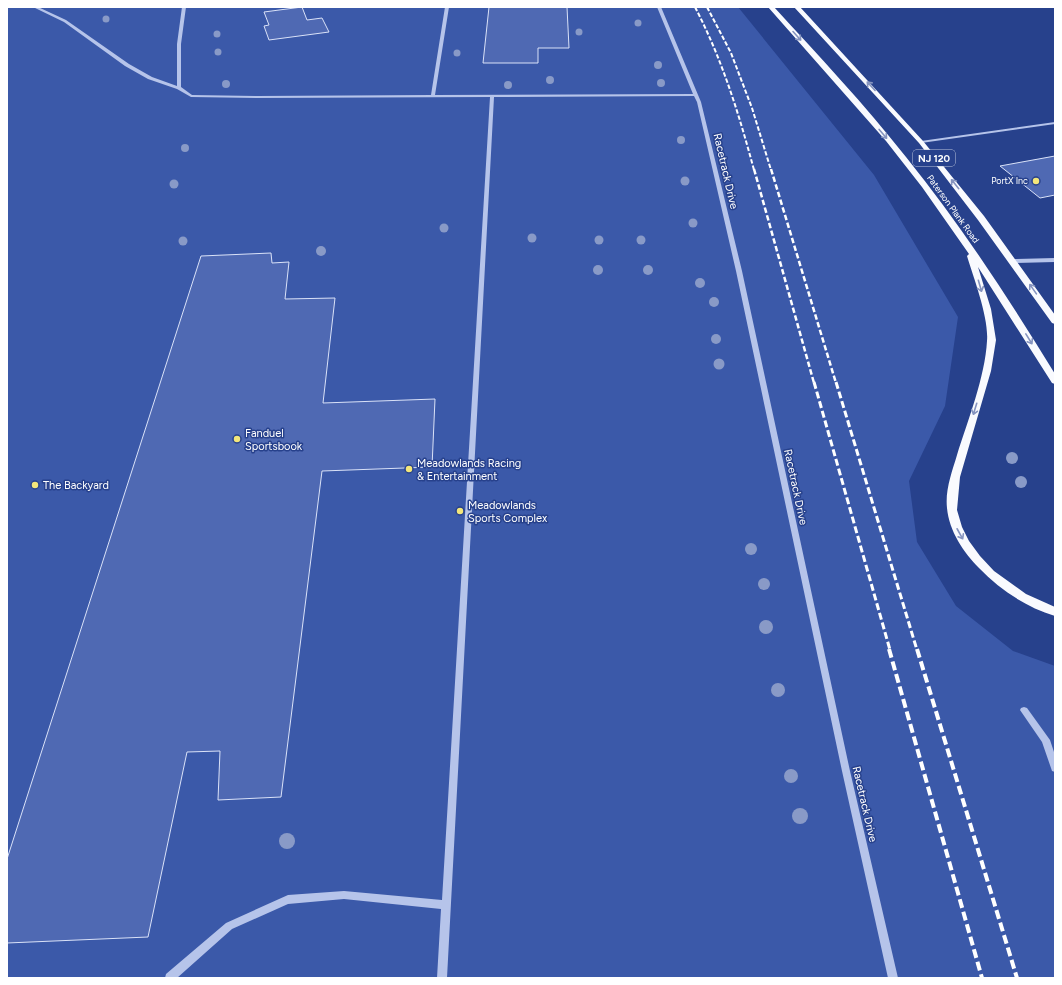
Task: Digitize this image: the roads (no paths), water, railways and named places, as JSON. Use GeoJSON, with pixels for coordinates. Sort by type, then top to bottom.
{"type":"FeatureCollection","features":[{"type":"Feature","properties":{"kind":"main road","name":"Paterson Plank Road"},"geometry":{"type":"LineString","coordinates":[[771,7],[856,102],[903,159],[969,248],[1006,303],[1055,381]]}},
{"type":"Feature","properties":{"kind":"main road","name":"Paterson Plank Road"},"geometry":{"type":"LineString","coordinates":[[797,7],[921,142],[962,192],[1055,321]]}},
{"type":"Feature","properties":{"kind":"main road"},"geometry":{"type":"LineString","coordinates":[[969,248],[987,308],[992,340],[987,371],[955,477],[952,494],[953,516],[956,527],[982,565],[997,579],[1018,594],[1043,608],[1055,612]]}},
{"type":"Feature","properties":{"kind":"street"},"geometry":{"type":"LineString","coordinates":[[35,7],[65,21],[150,78],[179,88],[191,96],[257,97],[696,94]]}},
{"type":"Feature","properties":{"kind":"street"},"geometry":{"type":"LineString","coordinates":[[179,88],[180,44],[184,7]]}},
{"type":"Feature","properties":{"kind":"street"},"geometry":{"type":"LineString","coordinates":[[433,96],[447,7]]}},
{"type":"Feature","properties":{"kind":"street","name":"Racetrack Drive"},"geometry":{"type":"LineString","coordinates":[[659,7],[699,102],[739,271],[846,771],[893,978]]}},
{"type":"Feature","properties":{"kind":"street"},"geometry":{"type":"LineString","coordinates":[[442,978],[492,96]]}},
{"type":"Feature","properties":{"kind":"street"},"geometry":{"type":"LineString","coordinates":[[921,142],[1055,123]]}},
{"type":"Feature","properties":{"kind":"street"},"geometry":{"type":"LineString","coordinates":[[1013,261],[1055,260]]}},
{"type":"Feature","properties":{"kind":"street"},"geometry":{"type":"LineString","coordinates":[[1024,710],[1046,740],[1055,768]]}},
{"type":"Feature","properties":{"kind":"street"},"geometry":{"type":"LineString","coordinates":[[170,978],[229,926],[288,900],[344,895],[446,905]]}},
{"type":"Feature","properties":{"kind":"railway"},"geometry":{"type":"LineString","coordinates":[[695,7],[722,67],[754,170]]}},
{"type":"Feature","properties":{"kind":"railway"},"geometry":{"type":"LineString","coordinates":[[707,7],[731,53],[752,108],[771,170]]}},
{"type":"Feature","properties":{"kind":"railway"},"geometry":{"type":"LineString","coordinates":[[754,169],[814,383]]}},
{"type":"Feature","properties":{"kind":"railway"},"geometry":{"type":"LineString","coordinates":[[771,169],[836,383]]}},
{"type":"Feature","properties":{"kind":"railway"},"geometry":{"type":"LineString","coordinates":[[814,382],[890,650]]}},
{"type":"Feature","properties":{"kind":"railway"},"geometry":{"type":"LineString","coordinates":[[836,382],[917,650]]}},
{"type":"Feature","properties":{"kind":"railway"},"geometry":{"type":"LineString","coordinates":[[889,649],[982,978]]}},
{"type":"Feature","properties":{"kind":"railway"},"geometry":{"type":"LineString","coordinates":[[917,649],[1017,978]]}},
{"type":"Feature","properties":{"kind":"place","name":"PortX Inc"},"geometry":{"type":"Point","coordinates":[1036,181]}},
{"type":"Feature","properties":{"kind":"place","name":"Fanduel Sportsbook"},"geometry":{"type":"Point","coordinates":[237,439]}},
{"type":"Feature","properties":{"kind":"place","name":"Meadowlands Racing & Entertainment"},"geometry":{"type":"Point","coordinates":[409,469]}},
{"type":"Feature","properties":{"kind":"place","name":"The Backyard"},"geometry":{"type":"Point","coordinates":[35,485]}},
{"type":"Feature","properties":{"kind":"place","name":"Meadowlands Sports Complex"},"geometry":{"type":"Point","coordinates":[460,511]}}]}
